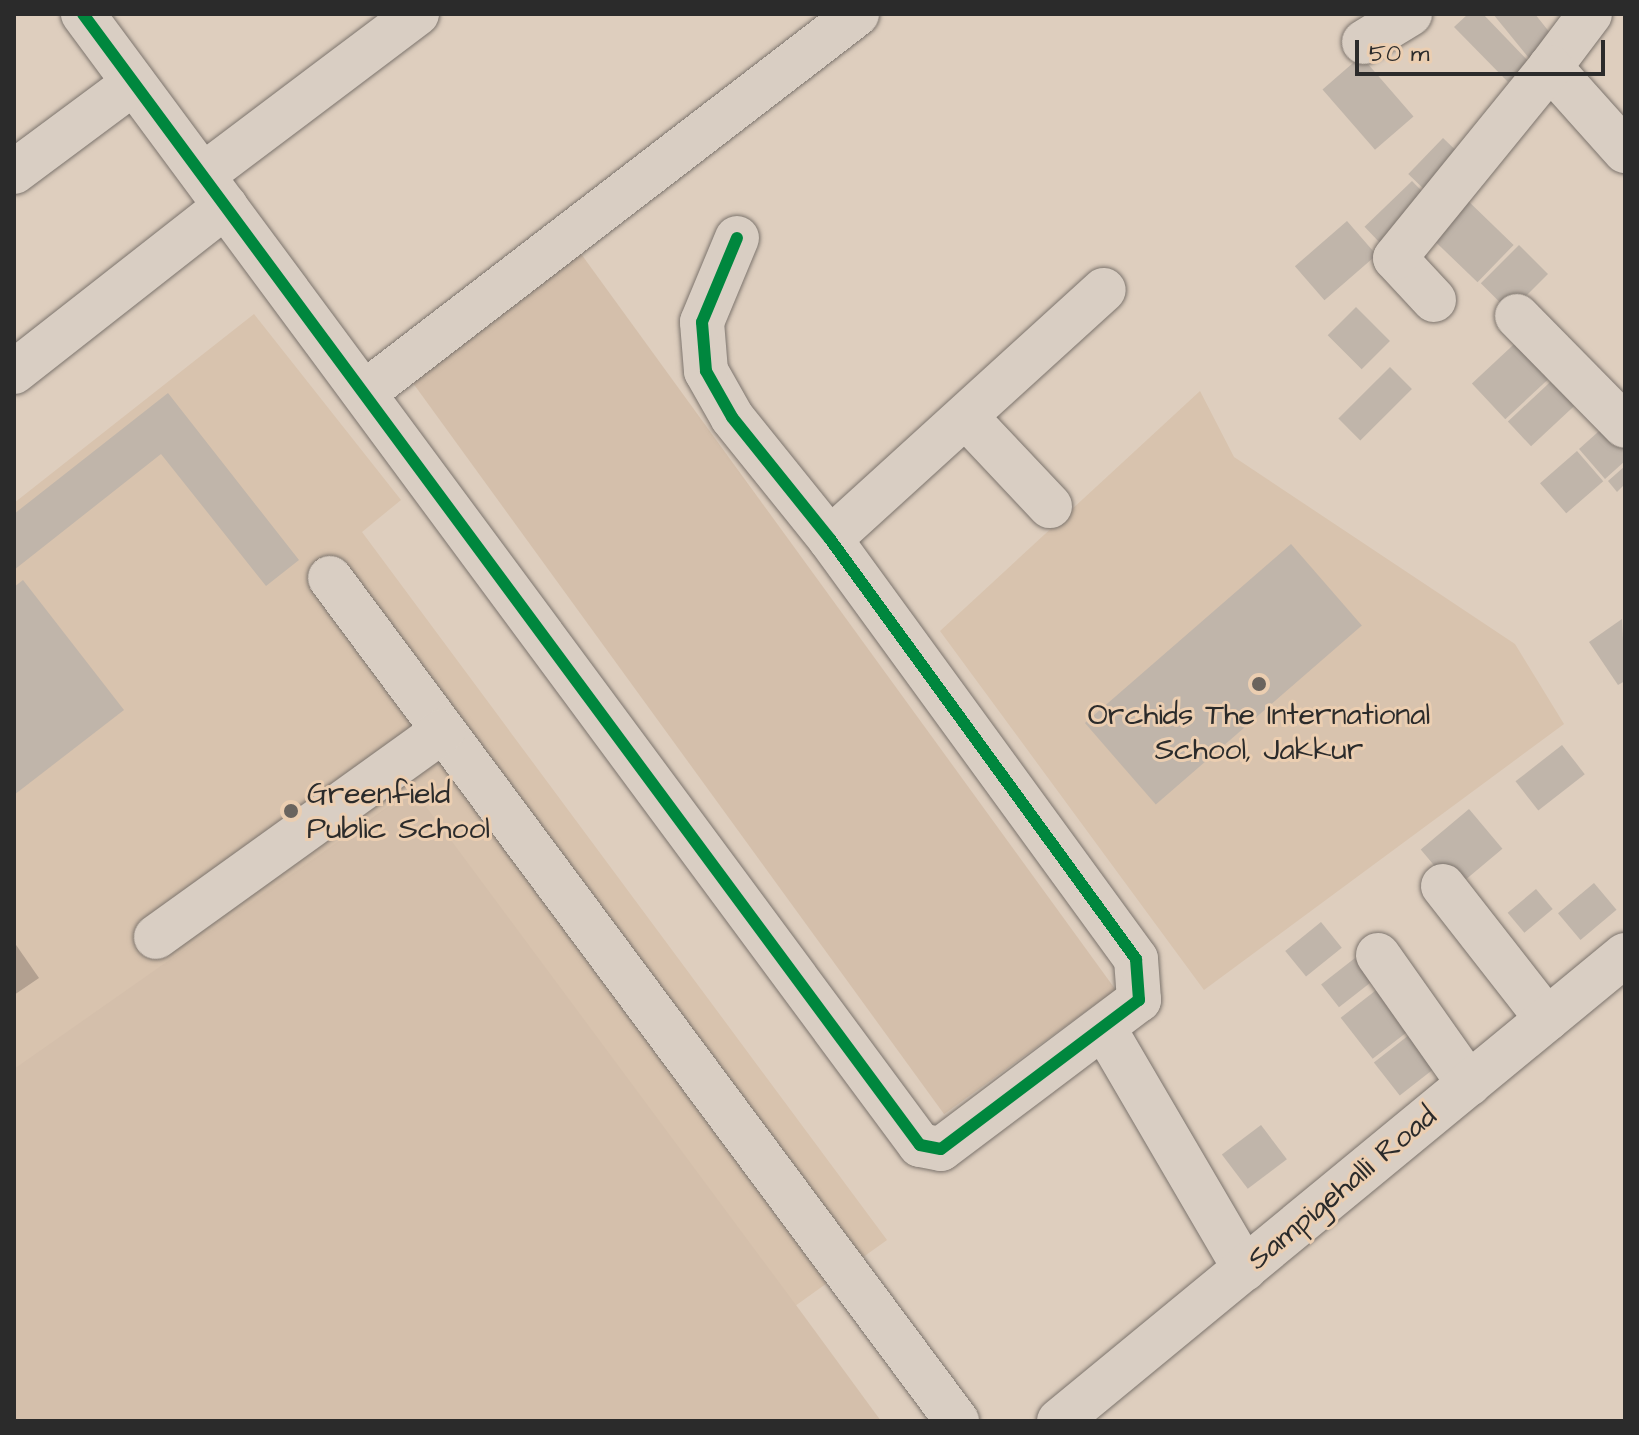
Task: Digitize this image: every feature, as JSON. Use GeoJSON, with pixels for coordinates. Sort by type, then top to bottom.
{"type":"FeatureCollection","features":[{"type":"Feature","properties":{"kind":"street"},"geometry":{"type":"LineString","coordinates":[[83,14],[920,1145],[941,1149],[1139,1000],[1136,959],[830,539],[732,417],[706,371],[702,322],[737,238]]}},
{"type":"Feature","properties":{"kind":"street"},"geometry":{"type":"LineString","coordinates":[[14,372],[214,190],[417,14]]}},
{"type":"Feature","properties":{"kind":"street"},"geometry":{"type":"LineString","coordinates":[[364,393],[857,14]]}},
{"type":"Feature","properties":{"kind":"street"},"geometry":{"type":"LineString","coordinates":[[1364,42],[1410,14]]}},
{"type":"Feature","properties":{"kind":"street"},"geometry":{"type":"LineString","coordinates":[[1434,300],[1395,258],[1590,14]]}},
{"type":"Feature","properties":{"kind":"street"},"geometry":{"type":"LineString","coordinates":[[1550,67],[1625,151]]}},
{"type":"Feature","properties":{"kind":"street"},"geometry":{"type":"LineString","coordinates":[[14,172],[134,83]]}},
{"type":"Feature","properties":{"kind":"street"},"geometry":{"type":"LineString","coordinates":[[830,539],[967,418],[1104,290]]}},
{"type":"Feature","properties":{"kind":"street"},"geometry":{"type":"LineString","coordinates":[[1517,316],[1625,426]]}},
{"type":"Feature","properties":{"kind":"street"},"geometry":{"type":"LineString","coordinates":[[967,418],[1050,506]]}},
{"type":"Feature","properties":{"kind":"street"},"geometry":{"type":"LineString","coordinates":[[330,578],[957,1421]]}},
{"type":"Feature","properties":{"kind":"street"},"geometry":{"type":"LineString","coordinates":[[156,937],[443,731]]}},
{"type":"Feature","properties":{"kind":"street"},"geometry":{"type":"LineString","coordinates":[[1443,886],[1547,1019]]}},
{"type":"Feature","properties":{"kind":"street"},"geometry":{"type":"LineString","coordinates":[[1378,955],[1469,1084]]}},
{"type":"Feature","properties":{"kind":"street","name":"Sampigehalli Road"},"geometry":{"type":"LineString","coordinates":[[1059,1421],[1625,955]]}},
{"type":"Feature","properties":{"kind":"street"},"geometry":{"type":"LineString","coordinates":[[1104,1028],[1245,1269]]}},
{"type":"Feature","properties":{"kind":"shaded area"},"geometry":{"type":"Polygon","coordinates":[[[579,251],[1116,990],[944,1114],[407,376],[579,251]]]}},
{"type":"Feature","properties":{"kind":"shaded area","name":"Greenfield Public School"},"geometry":{"type":"Polygon","coordinates":[[[254,314],[401,500],[362,532],[887,1240],[635,1421],[14,1090],[14,503],[254,314]]]}},
{"type":"Feature","properties":{"kind":"shaded area","name":"Orchids The International School, Jakkur"},"geometry":{"type":"Polygon","coordinates":[[[1200,391],[1234,457],[1515,644],[1564,724],[1204,990],[940,631],[1200,391]]]}},
{"type":"Feature","properties":{"kind":"shaded area"},"geometry":{"type":"Polygon","coordinates":[[[413,789],[881,1421],[14,1421],[14,1069],[413,789]]]}},
{"type":"Feature","properties":{"kind":"shaded area"},"geometry":{"type":"Polygon","coordinates":[[[14,942],[39,978],[14,995],[14,942]]]}},
{"type":"Feature","properties":{"kind":"building"},"geometry":{"type":"Polygon","coordinates":[[[1468,14],[1483,14],[1529,62],[1508,82],[1454,27],[1468,14]]]}},
{"type":"Feature","properties":{"kind":"building"},"geometry":{"type":"Polygon","coordinates":[[[1493,14],[1535,14],[1558,43],[1533,63],[1493,14]]]}},
{"type":"Feature","properties":{"kind":"building"},"geometry":{"type":"Polygon","coordinates":[[[1361,56],[1413,116],[1375,150],[1323,89],[1361,56]]]}},
{"type":"Feature","properties":{"kind":"building"},"geometry":{"type":"Polygon","coordinates":[[[1443,138],[1471,165],[1436,201],[1408,174],[1443,138]]]}},
{"type":"Feature","properties":{"kind":"building"},"geometry":{"type":"Polygon","coordinates":[[[1412,181],[1432,202],[1385,248],[1365,227],[1412,181]]]}},
{"type":"Feature","properties":{"kind":"building"},"geometry":{"type":"Polygon","coordinates":[[[1464,197],[1514,245],[1478,282],[1428,234],[1464,197]]]}},
{"type":"Feature","properties":{"kind":"building"},"geometry":{"type":"Polygon","coordinates":[[[1347,221],[1377,255],[1324,300],[1295,266],[1347,221]]]}},
{"type":"Feature","properties":{"kind":"building"},"geometry":{"type":"Polygon","coordinates":[[[1519,245],[1548,274],[1510,312],[1481,283],[1519,245]]]}},
{"type":"Feature","properties":{"kind":"building"},"geometry":{"type":"Polygon","coordinates":[[[1356,307],[1390,341],[1362,369],[1328,335],[1356,307]]]}},
{"type":"Feature","properties":{"kind":"building"},"geometry":{"type":"Polygon","coordinates":[[[1526,333],[1559,369],[1505,419],[1472,383],[1526,333]]]}},
{"type":"Feature","properties":{"kind":"building"},"geometry":{"type":"Polygon","coordinates":[[[1390,367],[1412,389],[1360,441],[1338,419],[1390,367]]]}},
{"type":"Feature","properties":{"kind":"building"},"geometry":{"type":"Polygon","coordinates":[[[1562,371],[1585,396],[1531,446],[1508,421],[1562,371]]]}},
{"type":"Feature","properties":{"kind":"building"},"geometry":{"type":"Polygon","coordinates":[[[168,393],[299,560],[266,586],[161,454],[14,570],[14,514],[168,393]]]}},
{"type":"Feature","properties":{"kind":"building"},"geometry":{"type":"Polygon","coordinates":[[[1608,423],[1625,442],[1625,461],[1605,479],[1579,449],[1608,423]]]}},
{"type":"Feature","properties":{"kind":"building"},"geometry":{"type":"Polygon","coordinates":[[[1577,451],[1603,481],[1566,513],[1540,483],[1577,451]]]}},
{"type":"Feature","properties":{"kind":"building"},"geometry":{"type":"Polygon","coordinates":[[[1625,466],[1625,484],[1617,492],[1608,481],[1625,466]]]}},
{"type":"Feature","properties":{"kind":"building"},"geometry":{"type":"Polygon","coordinates":[[[1291,544],[1362,626],[1156,805],[1085,723],[1291,544]]]}},
{"type":"Feature","properties":{"kind":"building"},"geometry":{"type":"Polygon","coordinates":[[[23,580],[124,710],[14,795],[14,587],[23,580]]]}},
{"type":"Feature","properties":{"kind":"building"},"geometry":{"type":"Polygon","coordinates":[[[1622,619],[1625,681],[1618,685],[1589,642],[1622,619]]]}},
{"type":"Feature","properties":{"kind":"building"},"geometry":{"type":"Polygon","coordinates":[[[1562,745],[1585,774],[1538,810],[1516,781],[1562,745]]]}},
{"type":"Feature","properties":{"kind":"building"},"geometry":{"type":"Polygon","coordinates":[[[1469,809],[1502,849],[1454,889],[1421,849],[1469,809]]]}},
{"type":"Feature","properties":{"kind":"building"},"geometry":{"type":"Polygon","coordinates":[[[1594,883],[1616,910],[1580,940],[1558,913],[1594,883]]]}},
{"type":"Feature","properties":{"kind":"building"},"geometry":{"type":"Polygon","coordinates":[[[1536,889],[1553,909],[1524,933],[1508,913],[1536,889]]]}},
{"type":"Feature","properties":{"kind":"building"},"geometry":{"type":"Polygon","coordinates":[[[1321,922],[1342,948],[1306,977],[1285,951],[1321,922]]]}},
{"type":"Feature","properties":{"kind":"building"},"geometry":{"type":"Polygon","coordinates":[[[1355,958],[1373,981],[1339,1007],[1321,984],[1355,958]]]}},
{"type":"Feature","properties":{"kind":"building"},"geometry":{"type":"Polygon","coordinates":[[[1384,984],[1416,1025],[1373,1059],[1341,1018],[1384,984]]]}},
{"type":"Feature","properties":{"kind":"building"},"geometry":{"type":"Polygon","coordinates":[[[1418,1028],[1444,1061],[1400,1096],[1374,1062],[1418,1028]]]}},
{"type":"Feature","properties":{"kind":"building"},"geometry":{"type":"Polygon","coordinates":[[[1261,1125],[1287,1159],[1248,1189],[1222,1154],[1261,1125]]]}},
{"type":"Feature","properties":{"kind":"cycle path"},"geometry":{"type":"LineString","coordinates":[[83,14],[920,1145],[941,1149],[1139,1000],[1136,959],[830,539],[732,417],[706,371],[702,322],[737,238]]}},
{"type":"Feature","properties":{"kind":"place","name":"Orchids The International School, Jakkur"},"geometry":{"type":"Point","coordinates":[1259,684]}},
{"type":"Feature","properties":{"kind":"place","name":"Greenfield Public School"},"geometry":{"type":"Point","coordinates":[291,811]}}]}
